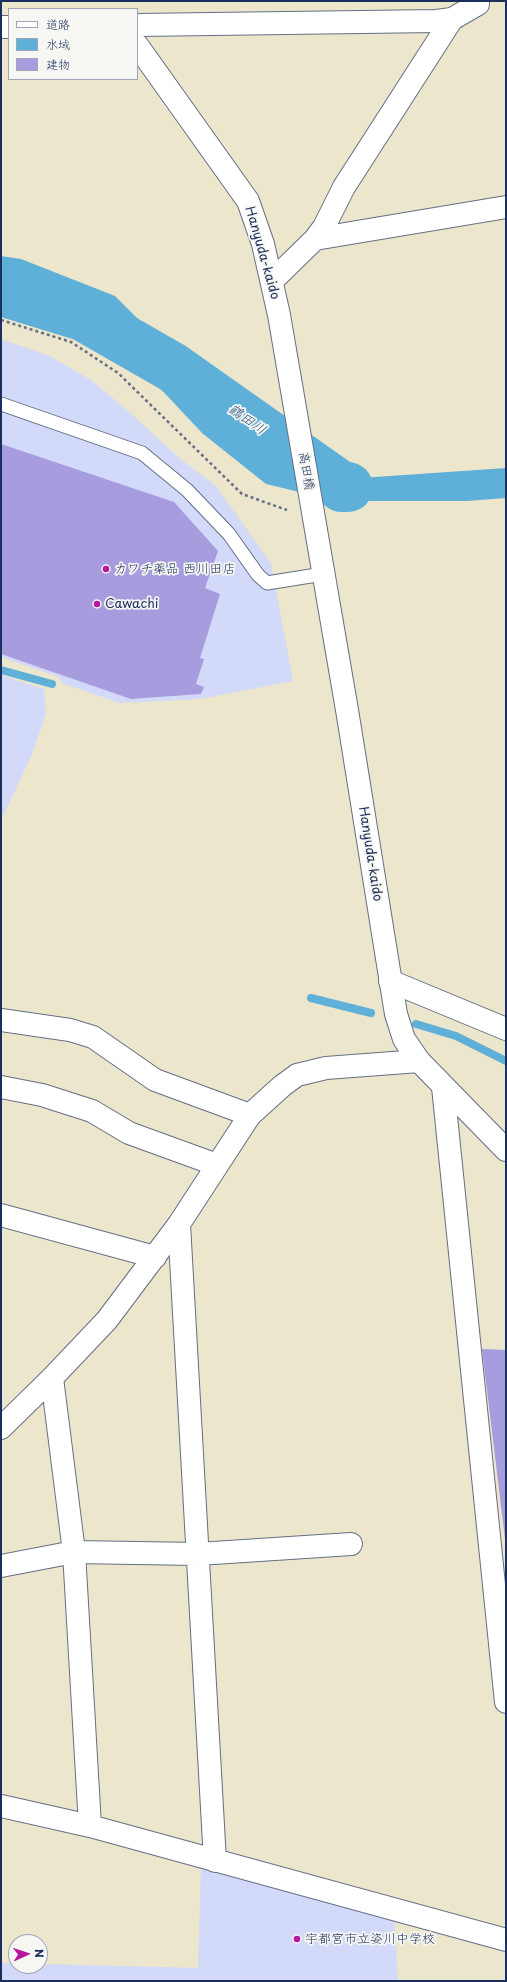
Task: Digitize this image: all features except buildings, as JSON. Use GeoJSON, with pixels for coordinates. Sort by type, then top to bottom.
{"type":"FeatureCollection","features":[{"type":"Feature","properties":{"kind":"street"},"geometry":{"type":"LineString","coordinates":[[138,25],[436,21],[452,18],[478,4],[478,1]]}},
{"type":"Feature","properties":{"kind":"street"},"geometry":{"type":"LineString","coordinates":[[272,281],[315,239],[324,227],[344,187],[452,18]]}},
{"type":"Feature","properties":{"kind":"street","name":"Hanyuda-kaido"},"geometry":{"type":"LineString","coordinates":[[138,46],[248,201],[272,281],[297,423]]}},
{"type":"Feature","properties":{"kind":"street"},"geometry":{"type":"LineString","coordinates":[[315,239],[506,207]]}},
{"type":"Feature","properties":{"kind":"street","name":"高田橋"},"geometry":{"type":"LineString","coordinates":[[297,423],[314,519]]}},
{"type":"Feature","properties":{"kind":"street","name":"Hanyuda-kaido"},"geometry":{"type":"LineString","coordinates":[[314,519],[396,1014],[404,1039],[419,1061],[506,1150]]}},
{"type":"Feature","properties":{"kind":"street"},"geometry":{"type":"LineString","coordinates":[[390,981],[506,1029]]}},
{"type":"Feature","properties":{"kind":"street"},"geometry":{"type":"LineString","coordinates":[[1,1020],[70,1030],[93,1037],[156,1080],[250,1115]]}},
{"type":"Feature","properties":{"kind":"street"},"geometry":{"type":"LineString","coordinates":[[1,1428],[52,1378],[107,1320],[179,1224],[250,1115],[282,1086],[297,1075],[326,1068],[419,1061]]}},
{"type":"Feature","properties":{"kind":"street"},"geometry":{"type":"LineString","coordinates":[[1,1087],[42,1095],[92,1111],[129,1133],[218,1165]]}},
{"type":"Feature","properties":{"kind":"street"},"geometry":{"type":"LineString","coordinates":[[443,1087],[506,1702]]}},
{"type":"Feature","properties":{"kind":"street"},"geometry":{"type":"LineString","coordinates":[[1,1215],[155,1257]]}},
{"type":"Feature","properties":{"kind":"street"},"geometry":{"type":"LineString","coordinates":[[179,1224],[215,1861]]}},
{"type":"Feature","properties":{"kind":"street"},"geometry":{"type":"LineString","coordinates":[[52,1378],[74,1552],[90,1826]]}},
{"type":"Feature","properties":{"kind":"street"},"geometry":{"type":"LineString","coordinates":[[1,1566],[74,1552],[198,1554],[352,1544]]}},
{"type":"Feature","properties":{"kind":"street"},"geometry":{"type":"LineString","coordinates":[[1,1806],[90,1826],[506,1940]]}},
{"type":"Feature","properties":{"kind":"lane"},"geometry":{"type":"LineString","coordinates":[[1,404],[142,453],[187,490],[229,534],[258,575],[267,583],[323,574]]}},
{"type":"Feature","properties":{"kind":"path"},"geometry":{"type":"LineString","coordinates":[[1,320],[71,342],[118,373],[242,494],[314,519]]}},
{"type":"Feature","properties":{"kind":"shaded area"},"geometry":{"type":"Polygon","coordinates":[[[1,339],[50,356],[91,380],[127,410],[179,458],[215,485],[271,563],[293,681],[200,699],[120,703],[62,683],[59,677],[1,657],[1,339]]]}},
{"type":"Feature","properties":{"kind":"shaded area"},"geometry":{"type":"Polygon","coordinates":[[[1,675],[44,689],[46,713],[32,754],[3,816],[1,815],[1,675]]]}},
{"type":"Feature","properties":{"kind":"shaded area","name":"宇都宮市立姿川中学校"},"geometry":{"type":"Polygon","coordinates":[[[201,1868],[394,1916],[398,1981],[1,1981],[1,1963],[8,1963],[8,1974],[48,1974],[48,1964],[198,1968],[201,1868]]]}},
{"type":"Feature","properties":{"kind":"water"},"geometry":{"type":"Polygon","coordinates":[[[1,256],[21,259],[115,296],[165,346],[234,423],[346,479],[506,468],[506,498],[467,501],[337,501],[266,484],[202,433],[158,386],[102,342],[35,296],[1,284],[1,256]]]}},
{"type":"Feature","properties":{"kind":"waterway","name":"鶴田川"},"geometry":{"type":"LineString","coordinates":[[1,291],[83,316],[172,367],[342,487],[348,487]]}},
{"type":"Feature","properties":{"kind":"waterway"},"geometry":{"type":"LineString","coordinates":[[1,670],[52,684]]}},
{"type":"Feature","properties":{"kind":"waterway"},"geometry":{"type":"LineString","coordinates":[[311,998],[371,1013]]}},
{"type":"Feature","properties":{"kind":"waterway"},"geometry":{"type":"LineString","coordinates":[[416,1024],[456,1036],[506,1061]]}},
{"type":"Feature","properties":{"kind":"place","name":"カワチ薬品 西川田店"},"geometry":{"type":"Point","coordinates":[106,569]}},
{"type":"Feature","properties":{"kind":"place","name":"Cawachi"},"geometry":{"type":"Point","coordinates":[97,604]}},
{"type":"Feature","properties":{"kind":"place","name":"宇都宮市立姿川中学校"},"geometry":{"type":"Point","coordinates":[297,1939]}}]}
